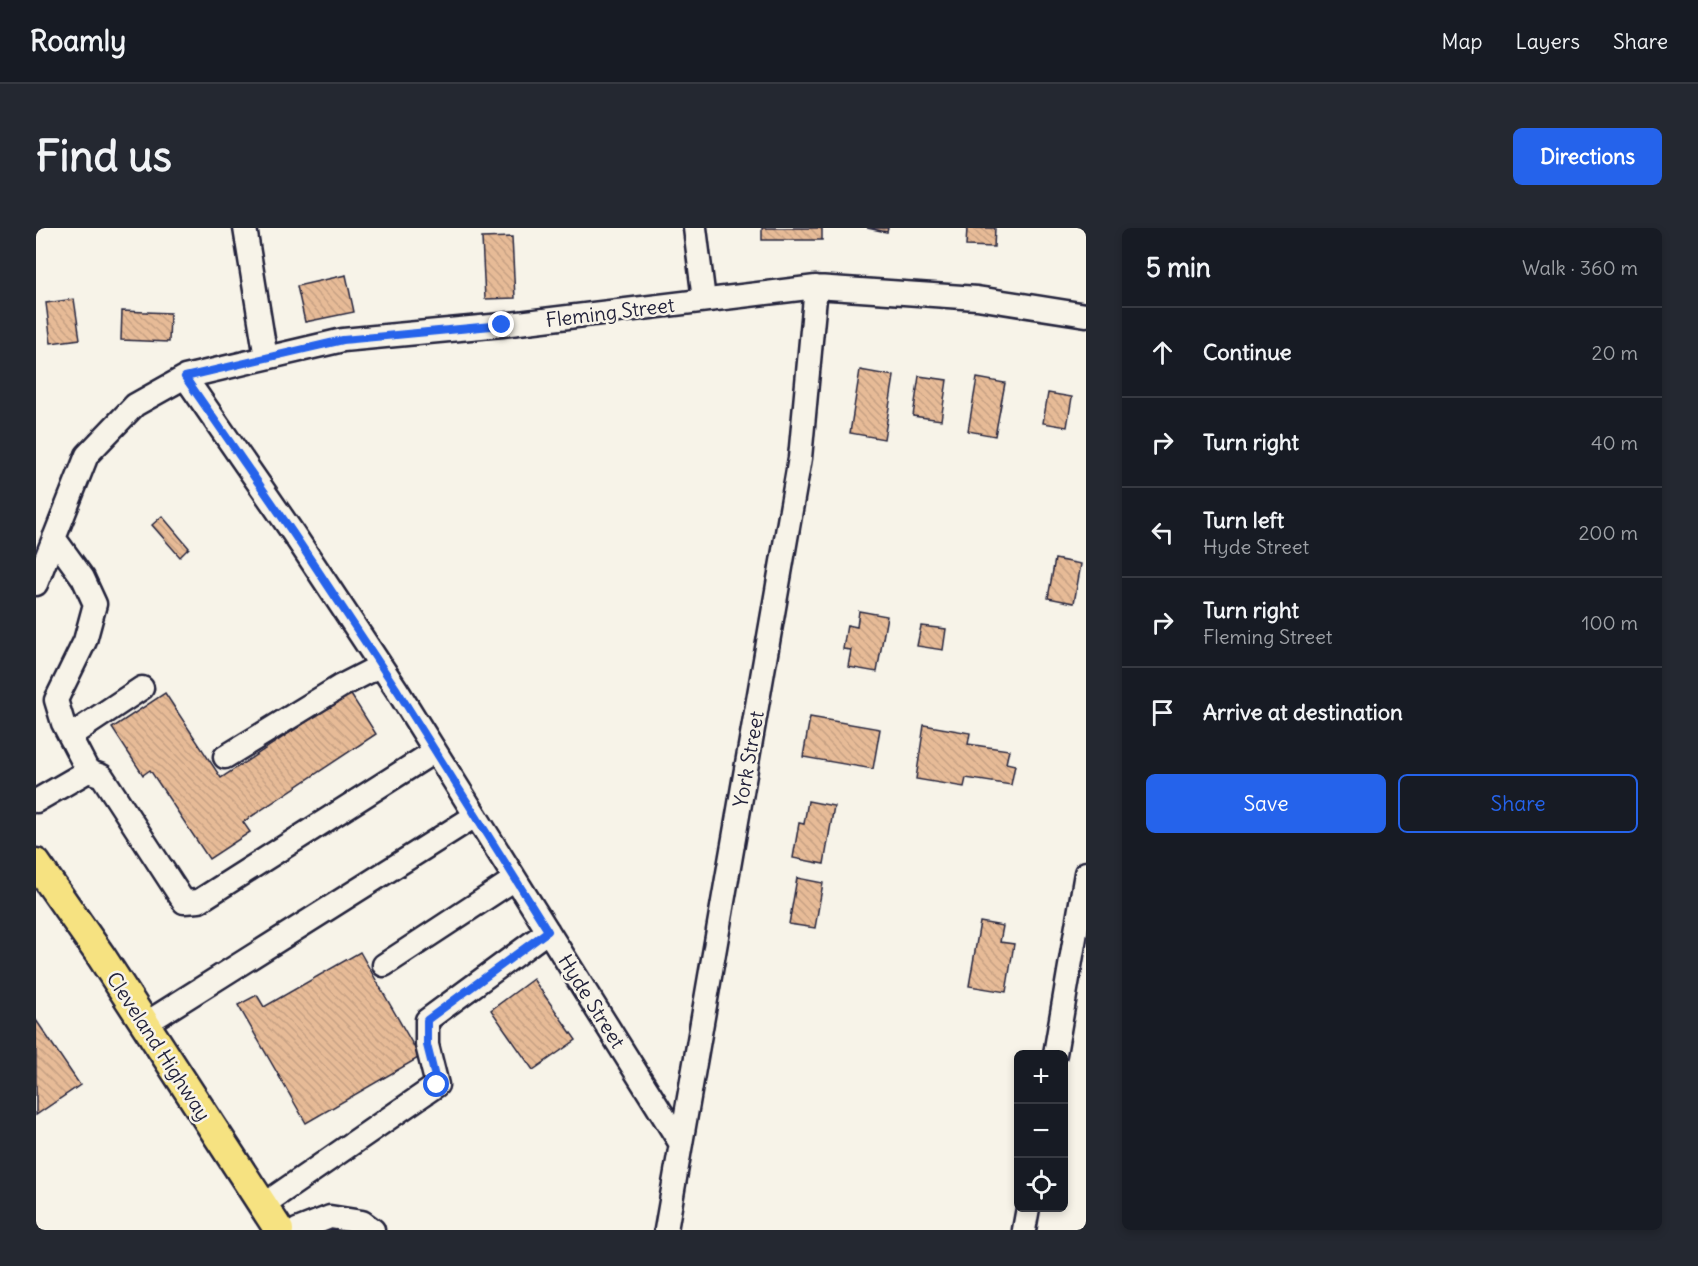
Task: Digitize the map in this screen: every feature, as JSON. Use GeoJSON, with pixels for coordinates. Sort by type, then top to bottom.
{"type":"FeatureCollection","features":[{"type":"Feature","properties":{"kind":"main road","name":"Cleveland Highway"},"geometry":{"type":"LineString","coordinates":[[36,863],[101,956],[279,1230]]}},
{"type":"Feature","properties":{"kind":"street"},"geometry":{"type":"LineString","coordinates":[[245,228],[266,358]]}},
{"type":"Feature","properties":{"kind":"street"},"geometry":{"type":"LineString","coordinates":[[694,228],[704,300]]}},
{"type":"Feature","properties":{"kind":"street","name":"Fleming Street"},"geometry":{"type":"LineString","coordinates":[[36,584],[87,455],[135,405],[185,377],[343,340],[502,325],[816,287],[977,298],[1086,315]]}},
{"type":"Feature","properties":{"kind":"street","name":"York Street"},"geometry":{"type":"LineString","coordinates":[[666,1230],[800,458],[816,287]]}},
{"type":"Feature","properties":{"kind":"street","name":"Hyde Street"},"geometry":{"type":"LineString","coordinates":[[185,377],[293,533],[435,751],[681,1144]]}},
{"type":"Feature","properties":{"kind":"street"},"geometry":{"type":"LineString","coordinates":[[54,538],[83,578],[94,604],[85,641],[56,700],[63,723],[88,771],[102,776],[184,902],[199,900],[435,751]]}},
{"type":"Feature","properties":{"kind":"street"},"geometry":{"type":"LineString","coordinates":[[225,757],[341,686],[380,666]]}},
{"type":"Feature","properties":{"kind":"street"},"geometry":{"type":"LineString","coordinates":[[70,736],[142,688]]}},
{"type":"Feature","properties":{"kind":"street"},"geometry":{"type":"LineString","coordinates":[[36,801],[88,771]]}},
{"type":"Feature","properties":{"kind":"street"},"geometry":{"type":"LineString","coordinates":[[145,1024],[475,816]]}},
{"type":"Feature","properties":{"kind":"street"},"geometry":{"type":"LineString","coordinates":[[1056,1050],[1086,873]]}},
{"type":"Feature","properties":{"kind":"street"},"geometry":{"type":"LineString","coordinates":[[384,965],[515,879]]}},
{"type":"Feature","properties":{"kind":"street"},"geometry":{"type":"LineString","coordinates":[[263,1205],[437,1085],[427,1045],[427,1020],[548,931]]}},
{"type":"Feature","properties":{"kind":"street"},"geometry":{"type":"LineString","coordinates":[[1024,1230],[1027,1212]]}},
{"type":"Feature","properties":{"kind":"street"},"geometry":{"type":"LineString","coordinates":[[297,1230],[330,1217],[362,1222],[373,1230]]}},
{"type":"Feature","properties":{"kind":"building"},"geometry":{"type":"Polygon","coordinates":[[[762,228],[822,228],[822,240],[762,240],[762,228]]]}},
{"type":"Feature","properties":{"kind":"building"},"geometry":{"type":"Polygon","coordinates":[[[867,228],[888,228],[887,232],[867,228]]]}},
{"type":"Feature","properties":{"kind":"building"},"geometry":{"type":"Polygon","coordinates":[[[967,228],[995,228],[994,247],[966,246],[967,228]]]}},
{"type":"Feature","properties":{"kind":"building"},"geometry":{"type":"Polygon","coordinates":[[[512,237],[515,298],[485,299],[482,238],[512,237]]]}},
{"type":"Feature","properties":{"kind":"building"},"geometry":{"type":"Polygon","coordinates":[[[346,275],[354,312],[305,322],[297,286],[346,275]]]}},
{"type":"Feature","properties":{"kind":"building"},"geometry":{"type":"Polygon","coordinates":[[[74,299],[80,339],[51,343],[46,303],[74,299]]]}},
{"type":"Feature","properties":{"kind":"building"},"geometry":{"type":"Polygon","coordinates":[[[122,311],[170,313],[169,342],[121,340],[122,311]]]}},
{"type":"Feature","properties":{"kind":"building"},"geometry":{"type":"Polygon","coordinates":[[[860,370],[894,376],[884,439],[850,433],[860,370]]]}},
{"type":"Feature","properties":{"kind":"building"},"geometry":{"type":"Polygon","coordinates":[[[919,376],[947,380],[941,420],[913,416],[919,376]]]}},
{"type":"Feature","properties":{"kind":"building"},"geometry":{"type":"Polygon","coordinates":[[[977,378],[1005,383],[995,436],[968,431],[977,378]]]}},
{"type":"Feature","properties":{"kind":"building"},"geometry":{"type":"Polygon","coordinates":[[[1048,393],[1072,397],[1067,427],[1043,423],[1048,393]]]}},
{"type":"Feature","properties":{"kind":"building"},"geometry":{"type":"Polygon","coordinates":[[[162,516],[189,548],[180,557],[152,525],[162,516]]]}},
{"type":"Feature","properties":{"kind":"building"},"geometry":{"type":"Polygon","coordinates":[[[1055,559],[1081,564],[1074,603],[1048,598],[1055,559]]]}},
{"type":"Feature","properties":{"kind":"building"},"geometry":{"type":"Polygon","coordinates":[[[859,611],[887,616],[877,672],[848,667],[851,650],[843,649],[847,625],[857,627],[859,611]]]}},
{"type":"Feature","properties":{"kind":"building"},"geometry":{"type":"Polygon","coordinates":[[[921,626],[946,629],[943,650],[917,646],[921,626]]]}},
{"type":"Feature","properties":{"kind":"building"},"geometry":{"type":"Polygon","coordinates":[[[165,693],[221,778],[350,693],[376,734],[243,822],[250,832],[209,859],[150,770],[143,775],[112,728],[165,693]]]}},
{"type":"Feature","properties":{"kind":"building"},"geometry":{"type":"Polygon","coordinates":[[[810,717],[880,729],[873,769],[803,757],[810,717]]]}},
{"type":"Feature","properties":{"kind":"building"},"geometry":{"type":"Polygon","coordinates":[[[924,725],[970,733],[968,744],[1009,750],[1006,763],[1015,765],[1011,785],[966,778],[964,787],[916,779],[924,725]]]}},
{"type":"Feature","properties":{"kind":"building"},"geometry":{"type":"Polygon","coordinates":[[[808,801],[834,806],[824,864],[793,858],[799,823],[804,824],[808,801]]]}},
{"type":"Feature","properties":{"kind":"building"},"geometry":{"type":"Polygon","coordinates":[[[797,878],[823,883],[815,928],[789,924],[797,878]]]}},
{"type":"Feature","properties":{"kind":"building"},"geometry":{"type":"Polygon","coordinates":[[[980,922],[1003,926],[1000,942],[1014,944],[1006,992],[969,986],[980,922]]]}},
{"type":"Feature","properties":{"kind":"building"},"geometry":{"type":"Polygon","coordinates":[[[360,952],[420,1057],[306,1123],[238,1005],[257,995],[264,1007],[360,952]]]}},
{"type":"Feature","properties":{"kind":"building"},"geometry":{"type":"Polygon","coordinates":[[[533,979],[576,1040],[533,1070],[491,1010],[533,979]]]}},
{"type":"Feature","properties":{"kind":"building"},"geometry":{"type":"Polygon","coordinates":[[[36,1020],[80,1085],[36,1115],[36,1020]]]}},
{"type":"Feature","properties":{"kind":"route"},"geometry":{"type":"LineString","coordinates":[[437,1085],[427,1045],[427,1020],[548,931],[397,690],[293,533],[185,377],[343,340],[502,325]]}}]}
